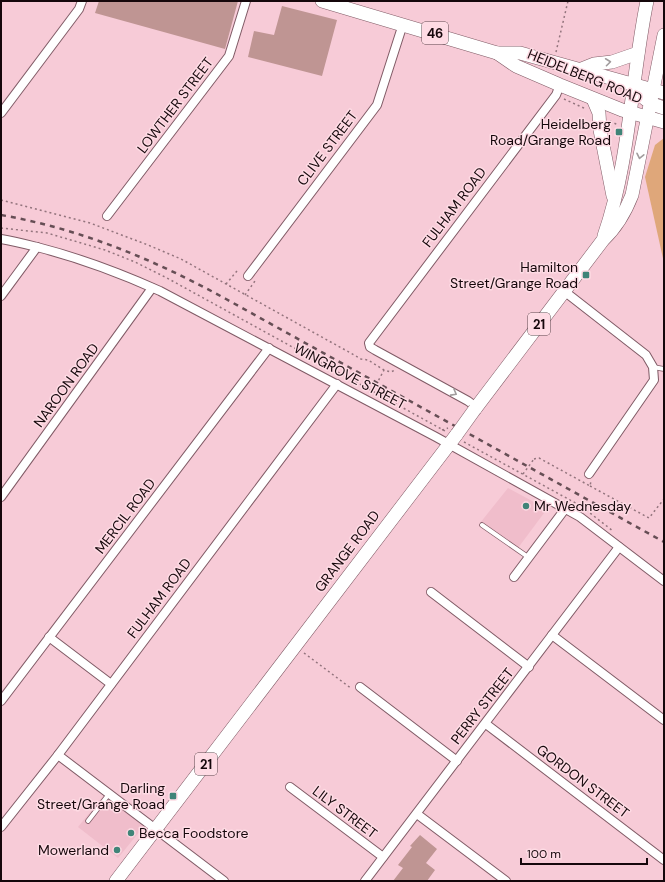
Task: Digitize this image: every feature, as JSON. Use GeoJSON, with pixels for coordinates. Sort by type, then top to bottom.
{"type":"FeatureCollection","features":[{"type":"Feature","properties":{"kind":"main road","name":"HEIDELBERG ROAD"},"geometry":{"type":"LineString","coordinates":[[322,1],[335,3],[497,52],[520,53],[659,92]]}},
{"type":"Feature","properties":{"kind":"main road","name":"21"},"geometry":{"type":"LineString","coordinates":[[630,112],[638,53],[648,1]]}},
{"type":"Feature","properties":{"kind":"main road","name":"21"},"geometry":{"type":"LineString","coordinates":[[648,118],[651,103],[659,92],[663,43]]}},
{"type":"Feature","properties":{"kind":"main road","name":"HEIDELBERG ROAD"},"geometry":{"type":"LineString","coordinates":[[497,52],[516,66],[558,90],[593,99],[664,122]]}},
{"type":"Feature","properties":{"kind":"main road"},"geometry":{"type":"LineString","coordinates":[[579,70],[594,64],[612,62],[638,53]]}},
{"type":"Feature","properties":{"kind":"main road"},"geometry":{"type":"LineString","coordinates":[[633,85],[644,99],[664,108]]}},
{"type":"Feature","properties":{"kind":"main road"},"geometry":{"type":"LineString","coordinates":[[593,99],[604,120],[602,142],[615,203]]}},
{"type":"Feature","properties":{"kind":"main road","name":"GRANGE ROAD"},"geometry":{"type":"LineString","coordinates":[[603,240],[615,203],[630,112]]}},
{"type":"Feature","properties":{"kind":"main road","name":"GRANGE ROAD"},"geometry":{"type":"LineString","coordinates":[[116,881],[564,291],[603,240],[619,223],[630,199],[648,118]]}},
{"type":"Feature","properties":{"kind":"street"},"geometry":{"type":"LineString","coordinates":[[1,113],[79,9],[82,1]]}},
{"type":"Feature","properties":{"kind":"street","name":"LOWTHER STREET"},"geometry":{"type":"LineString","coordinates":[[107,216],[229,56],[246,1]]}},
{"type":"Feature","properties":{"kind":"street","name":"CLIVE STREET"},"geometry":{"type":"LineString","coordinates":[[248,276],[377,105],[403,24]]}},
{"type":"Feature","properties":{"kind":"street","name":"FULHAM ROAD"},"geometry":{"type":"LineString","coordinates":[[476,408],[468,401],[374,350],[369,345],[369,340],[558,90]]}},
{"type":"Feature","properties":{"kind":"street","name":"WINGROVE STREET"},"geometry":{"type":"LineString","coordinates":[[1,239],[89,261],[120,273],[152,288],[337,384],[453,439],[580,517],[664,581]]}},
{"type":"Feature","properties":{"kind":"street"},"geometry":{"type":"LineString","coordinates":[[1,296],[37,247]]}},
{"type":"Feature","properties":{"kind":"street","name":"NAROON ROAD"},"geometry":{"type":"LineString","coordinates":[[1,496],[152,288]]}},
{"type":"Feature","properties":{"kind":"street"},"geometry":{"type":"LineString","coordinates":[[564,291],[646,354],[653,367],[654,380],[589,474]]}},
{"type":"Feature","properties":{"kind":"street","name":"MERCIL ROAD"},"geometry":{"type":"LineString","coordinates":[[1,701],[269,348]]}},
{"type":"Feature","properties":{"kind":"street","name":"FULHAM ROAD"},"geometry":{"type":"LineString","coordinates":[[1,827],[58,755],[337,384]]}},
{"type":"Feature","properties":{"kind":"street"},"geometry":{"type":"LineString","coordinates":[[514,577],[565,509]]}},
{"type":"Feature","properties":{"kind":"street","name":"PERRY STREET"},"geometry":{"type":"LineString","coordinates":[[365,881],[486,724],[619,547]]}},
{"type":"Feature","properties":{"kind":"street"},"geometry":{"type":"LineString","coordinates":[[431,592],[529,666]]}},
{"type":"Feature","properties":{"kind":"street"},"geometry":{"type":"LineString","coordinates":[[552,635],[664,720]]}},
{"type":"Feature","properties":{"kind":"street"},"geometry":{"type":"LineString","coordinates":[[49,637],[111,684]]}},
{"type":"Feature","properties":{"kind":"street"},"geometry":{"type":"LineString","coordinates":[[357,689],[457,761]]}},
{"type":"Feature","properties":{"kind":"street","name":"GORDON STREET"},"geometry":{"type":"LineString","coordinates":[[486,724],[664,860]]}},
{"type":"Feature","properties":{"kind":"street"},"geometry":{"type":"LineString","coordinates":[[58,755],[224,881]]}},
{"type":"Feature","properties":{"kind":"street","name":"LILY STREET"},"geometry":{"type":"LineString","coordinates":[[290,787],[383,857]]}},
{"type":"Feature","properties":{"kind":"street"},"geometry":{"type":"LineString","coordinates":[[417,814],[506,881]]}},
{"type":"Feature","properties":{"kind":"lane"},"geometry":{"type":"LineString","coordinates":[[653,367],[664,369]]}},
{"type":"Feature","properties":{"kind":"lane"},"geometry":{"type":"LineString","coordinates":[[482,525],[529,557]]}},
{"type":"Feature","properties":{"kind":"lane"},"geometry":{"type":"LineString","coordinates":[[88,821],[109,794]]}},
{"type":"Feature","properties":{"kind":"path"},"geometry":{"type":"LineString","coordinates":[[556,53],[568,1]]}},
{"type":"Feature","properties":{"kind":"path"},"geometry":{"type":"LineString","coordinates":[[558,90],[584,108],[589,113],[592,120],[604,120]]}},
{"type":"Feature","properties":{"kind":"path"},"geometry":{"type":"LineString","coordinates":[[1,200],[90,222],[172,255],[361,359],[368,360],[384,370],[392,372]]}},
{"type":"Feature","properties":{"kind":"path"},"geometry":{"type":"LineString","coordinates":[[1,228],[47,233],[105,250],[135,262],[167,278],[372,391],[384,370]]}},
{"type":"Feature","properties":{"kind":"path"},"geometry":{"type":"LineString","coordinates":[[226,284],[237,271]]}},
{"type":"Feature","properties":{"kind":"path"},"geometry":{"type":"LineString","coordinates":[[245,295],[259,276]]}},
{"type":"Feature","properties":{"kind":"path"},"geometry":{"type":"LineString","coordinates":[[523,474],[534,459],[539,458],[649,518],[664,499]]}},
{"type":"Feature","properties":{"kind":"path"},"geometry":{"type":"LineString","coordinates":[[589,474],[592,483],[590,486]]}},
{"type":"Feature","properties":{"kind":"path"},"geometry":{"type":"LineString","coordinates":[[304,653],[357,689]]}},
{"type":"Feature","properties":{"kind":"shaded area"},"geometry":{"type":"Polygon","coordinates":[[[664,138],[664,263],[645,177],[655,145],[664,138]]]}},
{"type":"Feature","properties":{"kind":"shaded area"},"geometry":{"type":"Polygon","coordinates":[[[508,488],[547,509],[518,548],[480,523],[508,488]]]}},
{"type":"Feature","properties":{"kind":"shaded area"},"geometry":{"type":"Polygon","coordinates":[[[104,795],[144,826],[118,858],[78,827],[104,795]]]}},
{"type":"Feature","properties":{"kind":"building"},"geometry":{"type":"Polygon","coordinates":[[[99,1],[238,1],[225,49],[95,13],[99,1]]]}},
{"type":"Feature","properties":{"kind":"building"},"geometry":{"type":"Polygon","coordinates":[[[282,6],[337,20],[322,76],[248,57],[254,31],[274,35],[282,6]]]}},
{"type":"Feature","properties":{"kind":"building"},"geometry":{"type":"Polygon","coordinates":[[[420,835],[437,849],[426,863],[435,870],[427,881],[393,881],[403,868],[398,865],[412,847],[410,846],[420,835]]]}},
{"type":"Feature","properties":{"kind":"railway"},"geometry":{"type":"LineString","coordinates":[[1,215],[31,221],[89,237],[172,271],[226,299],[664,542]]}},
{"type":"Feature","properties":{"kind":"place","name":"Heidelberg Road/Grange Road"},"geometry":{"type":"Point","coordinates":[619,132]}},
{"type":"Feature","properties":{"kind":"place","name":"Hamilton Street/Grange Road"},"geometry":{"type":"Point","coordinates":[586,275]}},
{"type":"Feature","properties":{"kind":"place","name":"Mr Wednesday"},"geometry":{"type":"Point","coordinates":[526,506]}},
{"type":"Feature","properties":{"kind":"place","name":"Darling Street/Grange Road"},"geometry":{"type":"Point","coordinates":[173,796]}},
{"type":"Feature","properties":{"kind":"place","name":"Becca Foodstore"},"geometry":{"type":"Point","coordinates":[131,833]}},
{"type":"Feature","properties":{"kind":"place","name":"Mowerland"},"geometry":{"type":"Point","coordinates":[117,850]}}]}
